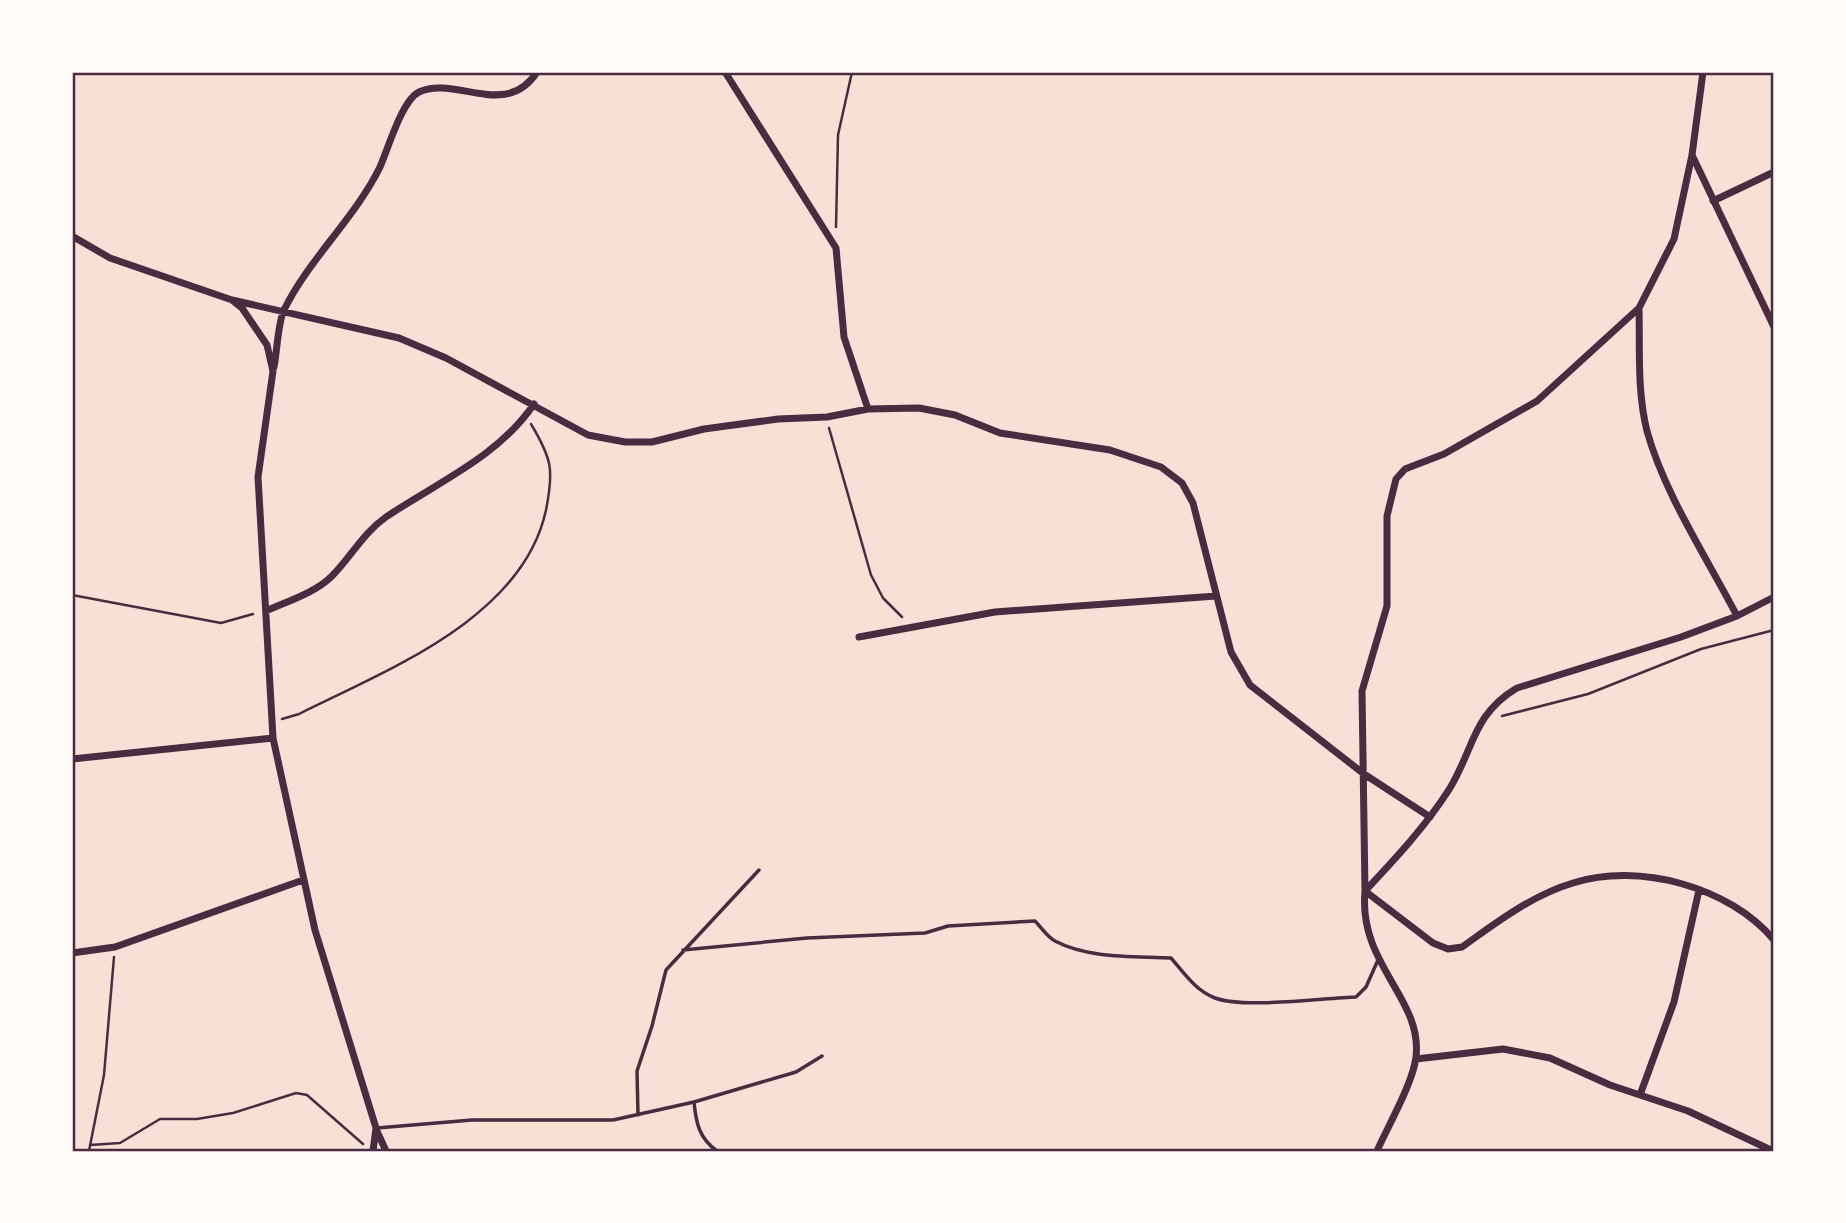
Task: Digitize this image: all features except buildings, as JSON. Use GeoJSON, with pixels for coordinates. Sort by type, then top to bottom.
{"type":"FeatureCollection","features":[{"type":"Feature","properties":{"kind":"street"},"geometry":{"type":"LineString","coordinates":[[386,1151],[376,1128],[318,941],[273,738],[258,477],[283,312],[378,170],[402,113],[415,93],[436,86],[472,94],[510,93],[530,82],[537,72]]}},
{"type":"Feature","properties":{"kind":"street"},"geometry":{"type":"LineString","coordinates":[[725,72],[836,248],[844,337],[868,409]]}},
{"type":"Feature","properties":{"kind":"street"},"geometry":{"type":"LineString","coordinates":[[1377,1151],[1416,1059],[1416,1027],[1378,960],[1364,925],[1362,691],[1387,606],[1387,516],[1396,479],[1405,470],[1444,454],[1537,401],[1639,308],[1674,239],[1692,155],[1703,72]]}},
{"type":"Feature","properties":{"kind":"street"},"geometry":{"type":"LineString","coordinates":[[1692,155],[1774,327]]}},
{"type":"Feature","properties":{"kind":"street"},"geometry":{"type":"LineString","coordinates":[[1713,201],[1774,172]]}},
{"type":"Feature","properties":{"kind":"street"},"geometry":{"type":"LineString","coordinates":[[72,236],[110,258],[232,300],[398,338],[446,358],[588,435],[625,442],[652,442],[704,429],[778,419],[827,417],[868,409],[919,408],[955,415],[1000,433],[1110,450],[1161,467],[1182,483],[1192,503],[1231,652],[1250,685],[1364,774],[1430,817]]}},
{"type":"Feature","properties":{"kind":"street"},"geometry":{"type":"LineString","coordinates":[[232,300],[242,308],[267,345],[273,371]]}},
{"type":"Feature","properties":{"kind":"street"},"geometry":{"type":"LineString","coordinates":[[1639,308],[1640,381],[1647,430],[1664,475],[1737,616]]}},
{"type":"Feature","properties":{"kind":"street"},"geometry":{"type":"LineString","coordinates":[[266,611],[309,592],[331,577],[362,538],[385,518],[470,466],[519,428],[534,404]]}},
{"type":"Feature","properties":{"kind":"street"},"geometry":{"type":"LineString","coordinates":[[859,637],[995,612],[1216,596]]}},
{"type":"Feature","properties":{"kind":"street"},"geometry":{"type":"LineString","coordinates":[[1365,891],[1430,817],[1451,786],[1482,721],[1498,699],[1517,688],[1681,637],[1737,616],[1774,597]]}},
{"type":"Feature","properties":{"kind":"street"},"geometry":{"type":"LineString","coordinates":[[72,759],[273,738]]}},
{"type":"Feature","properties":{"kind":"street"},"geometry":{"type":"LineString","coordinates":[[1365,891],[1433,943],[1447,949],[1462,947],[1538,898],[1590,878],[1643,876],[1699,890],[1745,912],[1774,940]]}},
{"type":"Feature","properties":{"kind":"street"},"geometry":{"type":"LineString","coordinates":[[72,953],[115,947],[303,880]]}},
{"type":"Feature","properties":{"kind":"street"},"geometry":{"type":"LineString","coordinates":[[1640,1095],[1674,1002],[1699,890]]}},
{"type":"Feature","properties":{"kind":"street"},"geometry":{"type":"LineString","coordinates":[[1416,1059],[1503,1049],[1550,1058],[1610,1085],[1688,1111],[1773,1151]]}},
{"type":"Feature","properties":{"kind":"street"},"geometry":{"type":"LineString","coordinates":[[372,1151],[376,1128]]}},
{"type":"Feature","properties":{"kind":"lane"},"geometry":{"type":"LineString","coordinates":[[638,1115],[637,1071],[666,970],[759,870]]}},
{"type":"Feature","properties":{"kind":"lane"},"geometry":{"type":"LineString","coordinates":[[683,950],[807,938],[925,933],[948,926],[1035,921],[1052,940],[1072,947],[1102,954],[1171,958],[1199,989],[1216,998],[1242,1001],[1356,997],[1366,987],[1378,960]]}},
{"type":"Feature","properties":{"kind":"lane"},"geometry":{"type":"LineString","coordinates":[[376,1128],[472,1120],[613,1120],[694,1102],[796,1072],[822,1056]]}},
{"type":"Feature","properties":{"kind":"lane"},"geometry":{"type":"LineString","coordinates":[[694,1102],[696,1125],[701,1135],[717,1151]]}},
{"type":"Feature","properties":{"kind":"path"},"geometry":{"type":"LineString","coordinates":[[836,248],[838,135],[852,72]]}},
{"type":"Feature","properties":{"kind":"path"},"geometry":{"type":"LineString","coordinates":[[272,722],[299,714],[411,658],[475,615],[519,573],[541,532],[552,477],[545,449],[526,416]]}},
{"type":"Feature","properties":{"kind":"path"},"geometry":{"type":"LineString","coordinates":[[827,417],[833,449],[864,544],[871,575],[883,598],[916,627]]}},
{"type":"Feature","properties":{"kind":"path"},"geometry":{"type":"LineString","coordinates":[[72,595],[221,623],[266,611]]}},
{"type":"Feature","properties":{"kind":"path"},"geometry":{"type":"LineString","coordinates":[[1482,721],[1588,694],[1701,649],[1774,630]]}},
{"type":"Feature","properties":{"kind":"path"},"geometry":{"type":"LineString","coordinates":[[89,1151],[104,1075],[115,947]]}},
{"type":"Feature","properties":{"kind":"path"},"geometry":{"type":"LineString","coordinates":[[90,1145],[120,1143],[160,1119],[197,1119],[233,1113],[296,1093],[307,1095],[372,1151]]}}]}
